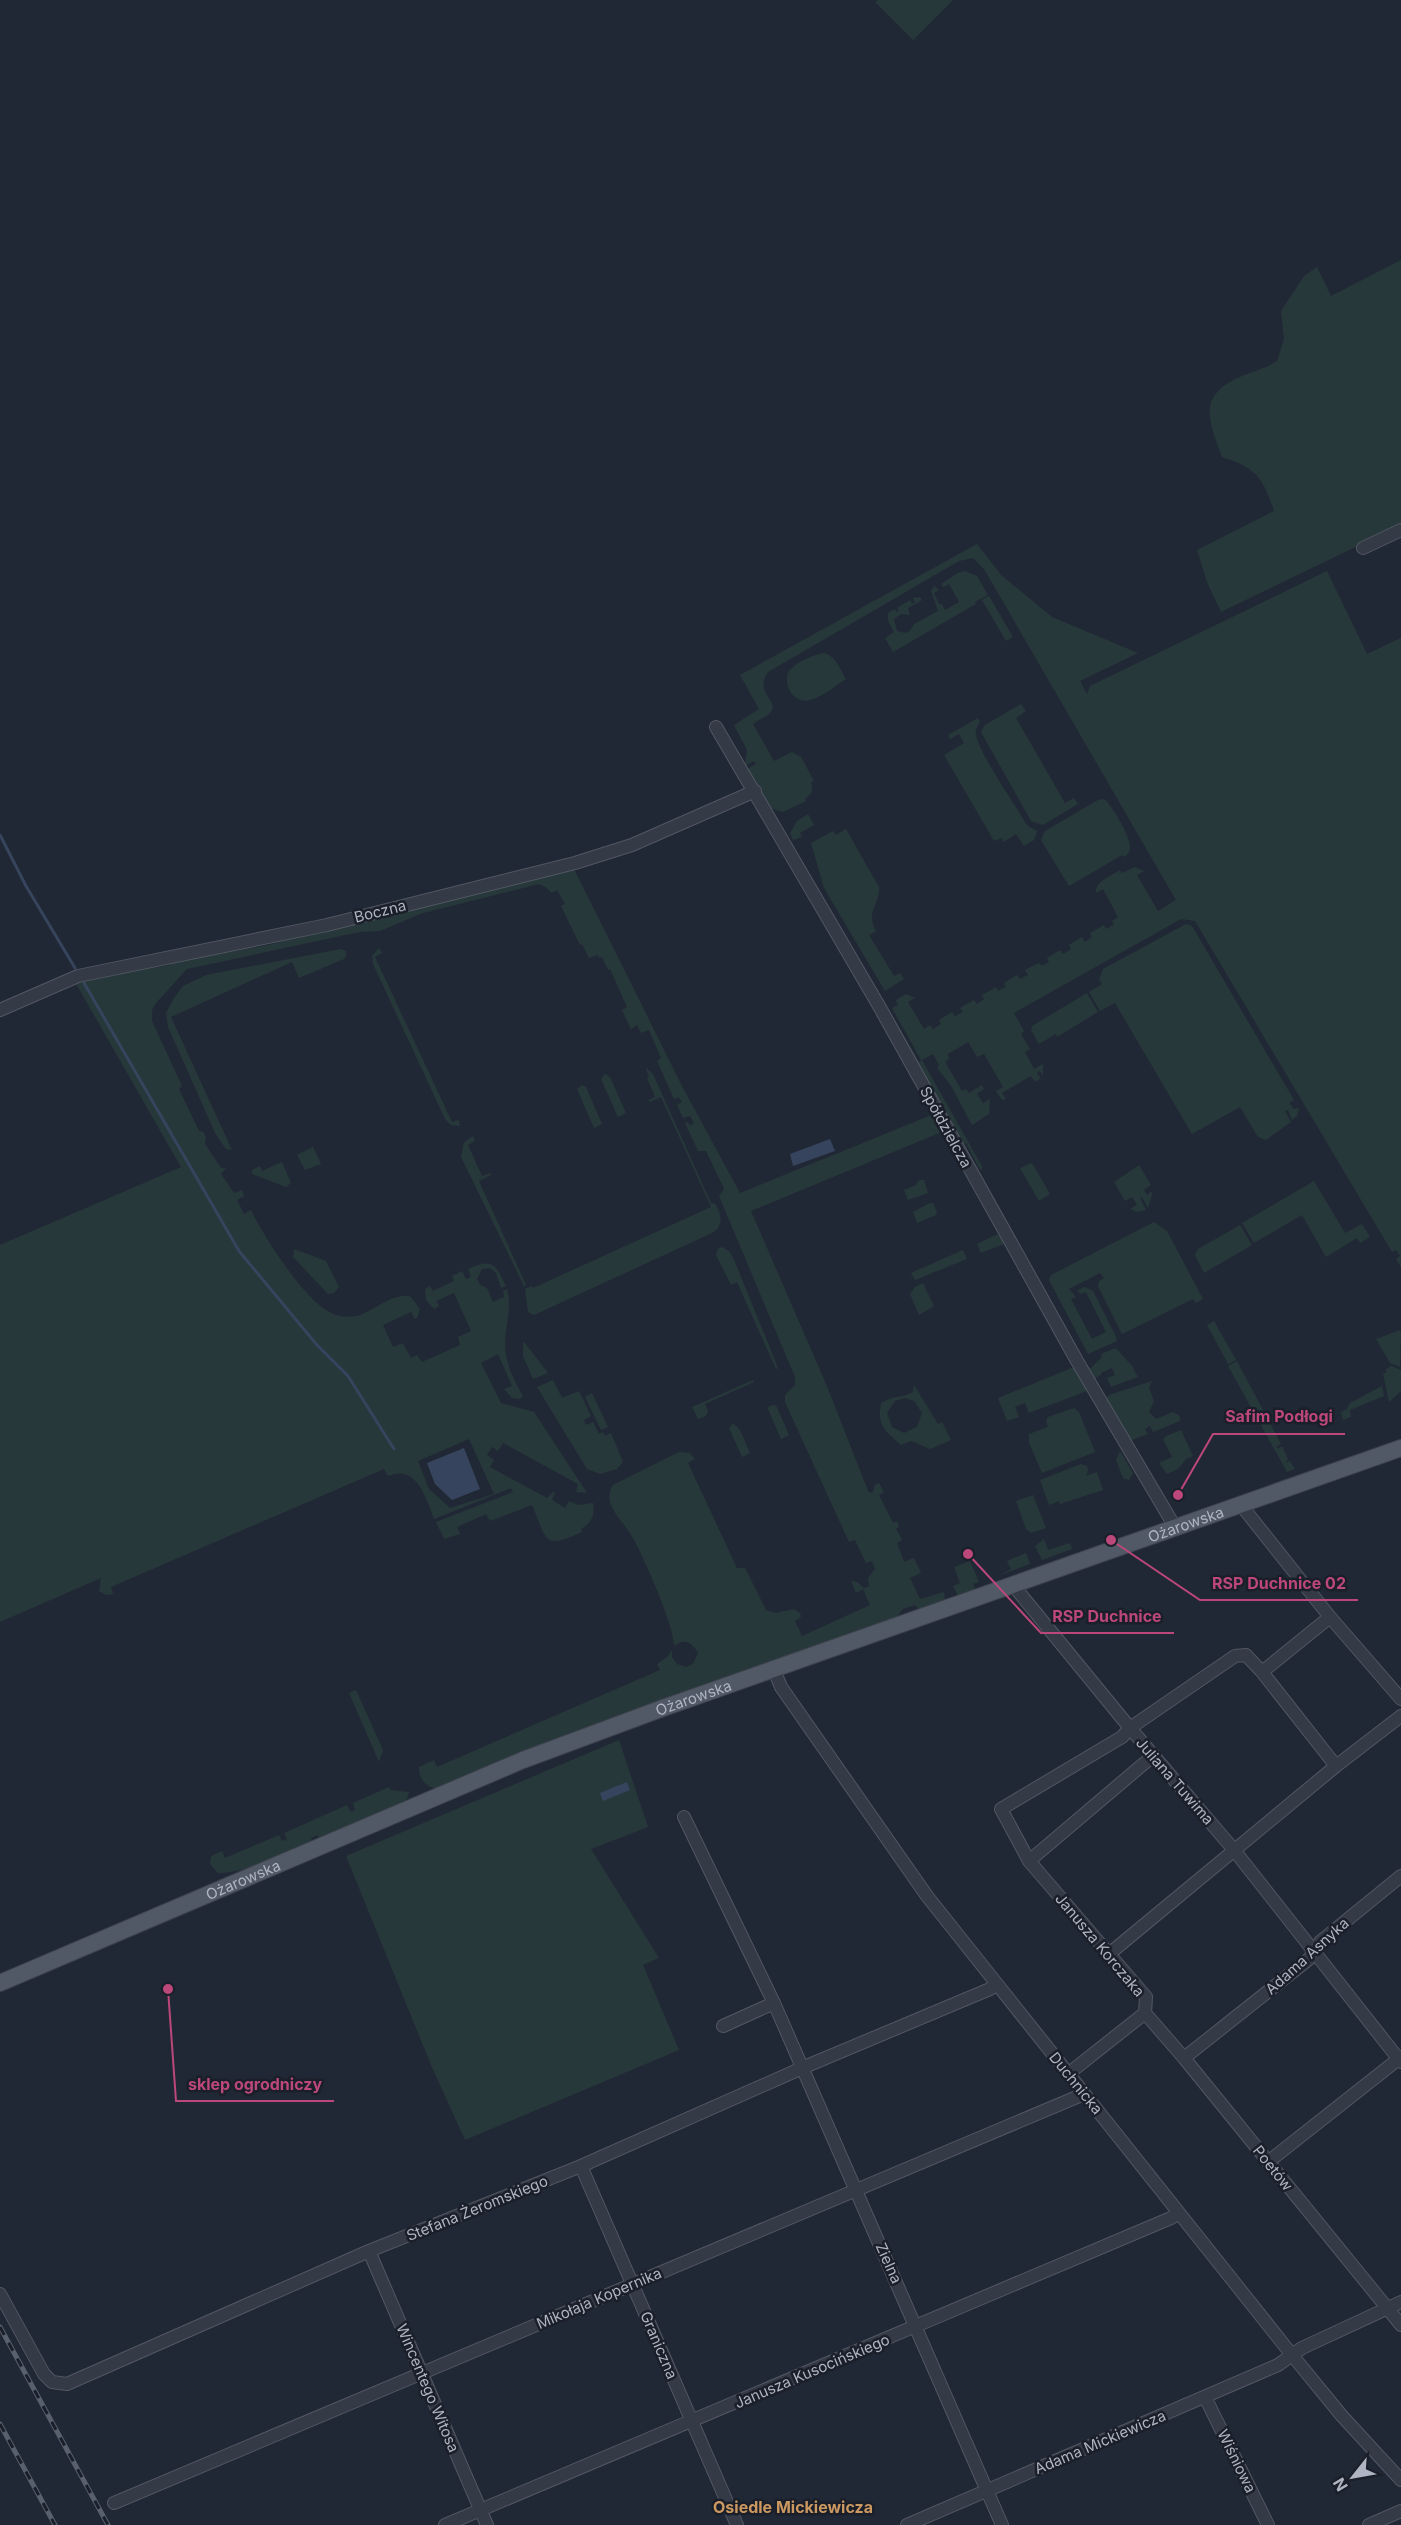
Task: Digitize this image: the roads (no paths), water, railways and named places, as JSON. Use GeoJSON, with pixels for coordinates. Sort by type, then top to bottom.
{"type":"FeatureCollection","features":[{"type":"Feature","properties":{"kind":"main road","name":"Ożarowska"},"geometry":{"type":"LineString","coordinates":[[0,1983],[523,1760],[1401,1448]]}},
{"type":"Feature","properties":{"kind":"street"},"geometry":{"type":"LineString","coordinates":[[1363,548],[1401,530]]}},
{"type":"Feature","properties":{"kind":"street","name":"Spółdzielcza"},"geometry":{"type":"LineString","coordinates":[[716,727],[890,1025],[1077,1361],[1175,1527]]}},
{"type":"Feature","properties":{"kind":"street","name":"Boczna"},"geometry":{"type":"LineString","coordinates":[[0,1010],[78,976],[327,925],[575,863],[632,845],[755,791]]}},
{"type":"Feature","properties":{"kind":"street"},"geometry":{"type":"LineString","coordinates":[[1241,1505],[1330,1617],[1401,1699]]}},
{"type":"Feature","properties":{"kind":"street","name":"Juliana Tuwima"},"geometry":{"type":"LineString","coordinates":[[1013,1585],[1234,1850],[1400,2059]]}},
{"type":"Feature","properties":{"kind":"street"},"geometry":{"type":"LineString","coordinates":[[1262,1672],[1330,1617]]}},
{"type":"Feature","properties":{"kind":"street"},"geometry":{"type":"LineString","coordinates":[[1130,1728],[1235,1656],[1246,1655],[1252,1659],[1336,1766]]}},
{"type":"Feature","properties":{"kind":"street","name":"Duchnicka"},"geometry":{"type":"LineString","coordinates":[[774,1670],[782,1687],[903,1863],[1292,2355],[1342,2416],[1401,2480]]}},
{"type":"Feature","properties":{"kind":"street"},"geometry":{"type":"LineString","coordinates":[[1109,1954],[1336,1766],[1401,1716]]}},
{"type":"Feature","properties":{"kind":"street","name":"Janusza Korczaka"},"geometry":{"type":"LineString","coordinates":[[1068,2074],[1145,2013],[1146,1997],[1029,1861],[1001,1809],[1122,1737],[1130,1728]]}},
{"type":"Feature","properties":{"kind":"street"},"geometry":{"type":"LineString","coordinates":[[1029,1861],[1154,1755]]}},
{"type":"Feature","properties":{"kind":"street","name":"Zielna"},"geometry":{"type":"LineString","coordinates":[[684,1817],[774,2003],[1002,2525]]}},
{"type":"Feature","properties":{"kind":"street","name":"Adama Asnyka"},"geometry":{"type":"LineString","coordinates":[[1184,2058],[1309,1959],[1320,1942],[1401,1876]]}},
{"type":"Feature","properties":{"kind":"street","name":"Stefana Żeromskiego"},"geometry":{"type":"LineString","coordinates":[[0,2294],[44,2374],[52,2382],[63,2385],[369,2251],[581,2166],[997,1984]]}},
{"type":"Feature","properties":{"kind":"street"},"geometry":{"type":"LineString","coordinates":[[723,2026],[774,2003]]}},
{"type":"Feature","properties":{"kind":"street","name":"Poetów"},"geometry":{"type":"LineString","coordinates":[[1145,2013],[1401,2325]]}},
{"type":"Feature","properties":{"kind":"street"},"geometry":{"type":"LineString","coordinates":[[1268,2162],[1400,2059]]}},
{"type":"Feature","properties":{"kind":"street","name":"Mikołaja Kopernika"},"geometry":{"type":"LineString","coordinates":[[114,2503],[1084,2094]]}},
{"type":"Feature","properties":{"kind":"street","name":"Graniczna"},"geometry":{"type":"LineString","coordinates":[[581,2166],[737,2525]]}},
{"type":"Feature","properties":{"kind":"street","name":"Janusza Kusocińskiego"},"geometry":{"type":"LineString","coordinates":[[445,2525],[917,2327],[1178,2213]]}},
{"type":"Feature","properties":{"kind":"street","name":"Wincentego Witosa"},"geometry":{"type":"LineString","coordinates":[[369,2251],[487,2525]]}},
{"type":"Feature","properties":{"kind":"street","name":"Adama Mickiewicza"},"geometry":{"type":"LineString","coordinates":[[907,2525],[1278,2365],[1302,2348],[1401,2302]]}},
{"type":"Feature","properties":{"kind":"street","name":"Wiśniowa"},"geometry":{"type":"LineString","coordinates":[[1205,2397],[1268,2525]]}},
{"type":"Feature","properties":{"kind":"street"},"geometry":{"type":"LineString","coordinates":[[1369,2525],[1401,2511]]}},
{"type":"Feature","properties":{"kind":"water"},"geometry":{"type":"Polygon","coordinates":[[[830,1139],[835,1151],[793,1166],[790,1154],[830,1139]]]}},
{"type":"Feature","properties":{"kind":"water"},"geometry":{"type":"Polygon","coordinates":[[[464,1448],[480,1489],[452,1500],[435,1484],[427,1463],[464,1448]]]}},
{"type":"Feature","properties":{"kind":"water"},"geometry":{"type":"Polygon","coordinates":[[[627,1782],[630,1790],[603,1801],[600,1793],[627,1782]]]}},
{"type":"Feature","properties":{"kind":"waterway"},"geometry":{"type":"LineString","coordinates":[[0,835],[26,886],[75,968]]}},
{"type":"Feature","properties":{"kind":"waterway"},"geometry":{"type":"LineString","coordinates":[[84,983],[239,1251],[317,1345],[348,1376],[394,1449]]}},
{"type":"Feature","properties":{"kind":"railway"},"geometry":{"type":"LineString","coordinates":[[0,2327],[108,2525]]}},
{"type":"Feature","properties":{"kind":"railway"},"geometry":{"type":"LineString","coordinates":[[0,2424],[55,2525]]}},
{"type":"Feature","properties":{"kind":"place","name":"Safim Podłogi"},"geometry":{"type":"Point","coordinates":[1178,1495]}},
{"type":"Feature","properties":{"kind":"place","name":"RSP Duchnice 02"},"geometry":{"type":"Point","coordinates":[1111,1540]}},
{"type":"Feature","properties":{"kind":"place","name":"RSP Duchnice"},"geometry":{"type":"Point","coordinates":[968,1554]}},
{"type":"Feature","properties":{"kind":"place","name":"sklep ogrodniczy"},"geometry":{"type":"Point","coordinates":[168,1989]}},
{"type":"Feature","properties":{"kind":"district","name":"Osiedle Mickiewicza"},"geometry":{"type":"Point","coordinates":[793,2507]}}]}
